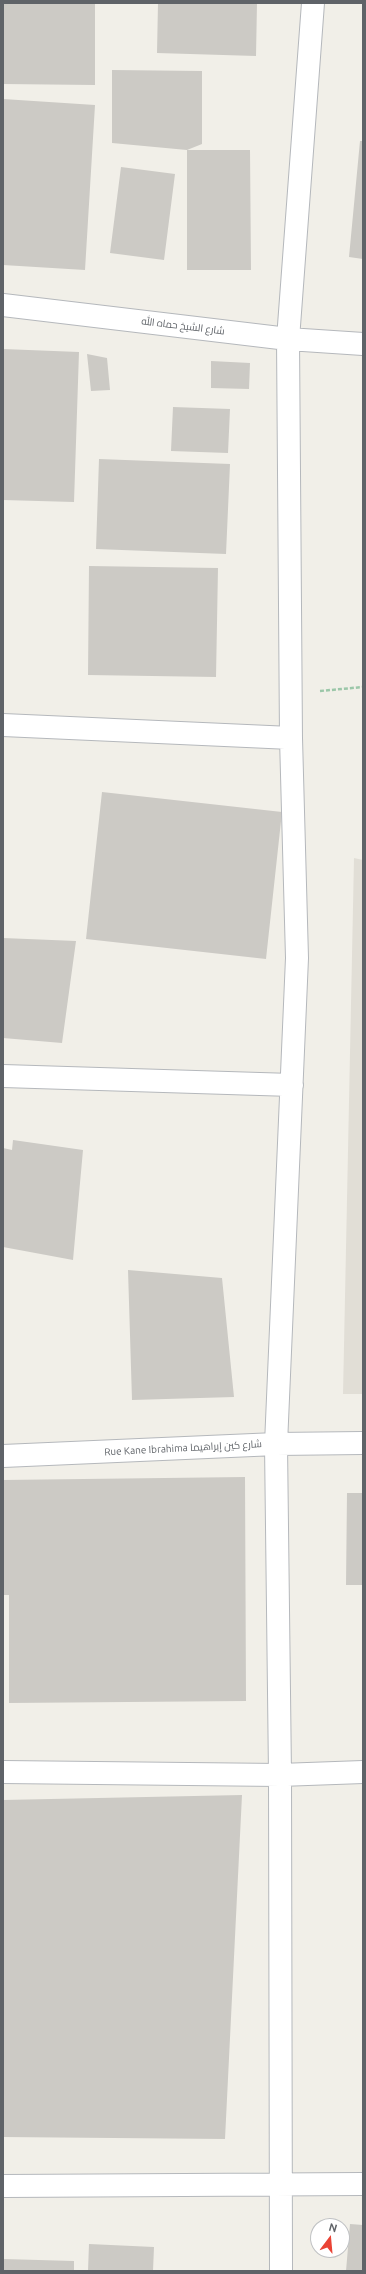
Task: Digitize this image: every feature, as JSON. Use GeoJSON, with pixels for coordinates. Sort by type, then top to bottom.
{"type":"FeatureCollection","features":[{"type":"Feature","properties":{"kind":"street"},"geometry":{"type":"LineString","coordinates":[[281,2271],[280,1775],[276,1444],[297,958],[290,694],[288,339],[313,3]]}},
{"type":"Feature","properties":{"kind":"street","name":"شارع الشيخ حماه الله"},"geometry":{"type":"LineString","coordinates":[[3,305],[288,339],[363,344]]}},
{"type":"Feature","properties":{"kind":"street"},"geometry":{"type":"LineString","coordinates":[[3,725],[291,738]]}},
{"type":"Feature","properties":{"kind":"street"},"geometry":{"type":"LineString","coordinates":[[3,1076],[292,1085]]}},
{"type":"Feature","properties":{"kind":"street","name":"Rue Kane Ibrahima شارع كين إبراهيما"},"geometry":{"type":"LineString","coordinates":[[3,1456],[276,1444],[363,1443]]}},
{"type":"Feature","properties":{"kind":"street"},"geometry":{"type":"LineString","coordinates":[[3,1772],[280,1775],[363,1772]]}},
{"type":"Feature","properties":{"kind":"street"},"geometry":{"type":"LineString","coordinates":[[3,2186],[280,2186],[363,2184]]}},
{"type":"Feature","properties":{"kind":"path"},"geometry":{"type":"LineString","coordinates":[[290,694],[363,687]]}},
{"type":"Feature","properties":{"kind":"shaded area"},"geometry":{"type":"Polygon","coordinates":[[[354,858],[363,860],[363,1394],[343,1394],[354,858]]]}},
{"type":"Feature","properties":{"kind":"building"},"geometry":{"type":"Polygon","coordinates":[[[3,3],[95,3],[95,85],[3,84],[3,3]]]}},
{"type":"Feature","properties":{"kind":"building"},"geometry":{"type":"Polygon","coordinates":[[[158,3],[257,3],[256,56],[157,53],[158,3]]]}},
{"type":"Feature","properties":{"kind":"building"},"geometry":{"type":"Polygon","coordinates":[[[112,70],[202,71],[202,144],[187,150],[112,143],[112,70]]]}},
{"type":"Feature","properties":{"kind":"building"},"geometry":{"type":"Polygon","coordinates":[[[3,99],[95,105],[85,270],[3,265],[3,99]]]}},
{"type":"Feature","properties":{"kind":"building"},"geometry":{"type":"Polygon","coordinates":[[[360,141],[363,141],[363,259],[349,257],[360,141]]]}},
{"type":"Feature","properties":{"kind":"building"},"geometry":{"type":"Polygon","coordinates":[[[187,150],[250,150],[251,270],[187,270],[187,150]]]}},
{"type":"Feature","properties":{"kind":"building"},"geometry":{"type":"Polygon","coordinates":[[[121,167],[175,174],[164,260],[110,253],[121,167]]]}},
{"type":"Feature","properties":{"kind":"building"},"geometry":{"type":"Polygon","coordinates":[[[3,349],[79,352],[74,502],[3,500],[3,349]]]}},
{"type":"Feature","properties":{"kind":"building"},"geometry":{"type":"Polygon","coordinates":[[[87,354],[107,358],[110,390],[91,391],[87,354]]]}},
{"type":"Feature","properties":{"kind":"building"},"geometry":{"type":"Polygon","coordinates":[[[211,361],[250,363],[249,389],[211,388],[211,361]]]}},
{"type":"Feature","properties":{"kind":"building"},"geometry":{"type":"Polygon","coordinates":[[[173,407],[230,409],[228,453],[171,451],[173,407]]]}},
{"type":"Feature","properties":{"kind":"building"},"geometry":{"type":"Polygon","coordinates":[[[99,459],[230,464],[226,554],[96,549],[99,459]]]}},
{"type":"Feature","properties":{"kind":"building"},"geometry":{"type":"Polygon","coordinates":[[[89,566],[218,568],[216,677],[88,675],[89,566]]]}},
{"type":"Feature","properties":{"kind":"building"},"geometry":{"type":"Polygon","coordinates":[[[102,792],[282,812],[266,959],[86,939],[102,792]]]}},
{"type":"Feature","properties":{"kind":"building"},"geometry":{"type":"Polygon","coordinates":[[[3,938],[76,941],[62,1043],[3,1038],[3,938]]]}},
{"type":"Feature","properties":{"kind":"building"},"geometry":{"type":"Polygon","coordinates":[[[13,1140],[83,1150],[73,1260],[3,1247],[3,1148],[12,1150],[13,1140]]]}},
{"type":"Feature","properties":{"kind":"building"},"geometry":{"type":"Polygon","coordinates":[[[128,1270],[222,1278],[234,1397],[132,1400],[128,1270]]]}},
{"type":"Feature","properties":{"kind":"building"},"geometry":{"type":"Polygon","coordinates":[[[245,1477],[246,1701],[9,1703],[9,1595],[3,1595],[3,1480],[245,1477]]]}},
{"type":"Feature","properties":{"kind":"building"},"geometry":{"type":"Polygon","coordinates":[[[347,1493],[363,1493],[363,1585],[346,1585],[347,1493]]]}},
{"type":"Feature","properties":{"kind":"building"},"geometry":{"type":"Polygon","coordinates":[[[242,1795],[225,2139],[3,2137],[3,1800],[242,1795]]]}},
{"type":"Feature","properties":{"kind":"building"},"geometry":{"type":"Polygon","coordinates":[[[350,2224],[363,2225],[363,2271],[346,2271],[347,2258],[350,2258],[350,2224]]]}},
{"type":"Feature","properties":{"kind":"building"},"geometry":{"type":"Polygon","coordinates":[[[89,2244],[154,2247],[153,2271],[88,2271],[89,2244]]]}},
{"type":"Feature","properties":{"kind":"building"},"geometry":{"type":"Polygon","coordinates":[[[3,2259],[74,2261],[74,2271],[3,2271],[3,2259]]]}}]}
